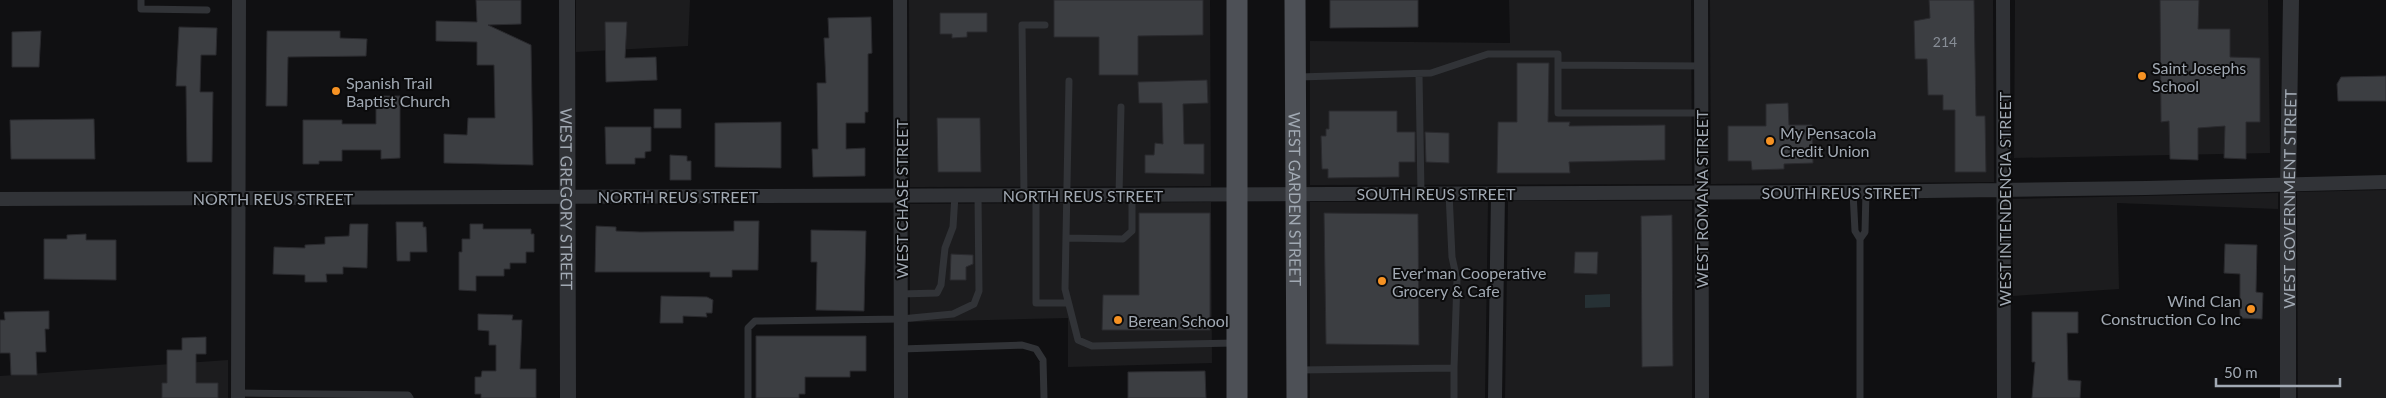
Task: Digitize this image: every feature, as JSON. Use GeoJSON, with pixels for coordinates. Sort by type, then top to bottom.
{"type":"FeatureCollection","features":[{"type":"Feature","properties":{"kind":"main road"},"geometry":{"type":"LineString","coordinates":[[1236,0],[1237,398]]}},
{"type":"Feature","properties":{"kind":"main road","name":"WEST GARDEN STREET"},"geometry":{"type":"LineString","coordinates":[[1295,0],[1296,398]]}},
{"type":"Feature","properties":{"kind":"street"},"geometry":{"type":"LineString","coordinates":[[238,396],[239,0]]}},
{"type":"Feature","properties":{"kind":"street","name":"WEST GREGORY STREET"},"geometry":{"type":"LineString","coordinates":[[567,0],[568,398]]}},
{"type":"Feature","properties":{"kind":"street","name":"WEST CHASE STREET"},"geometry":{"type":"LineString","coordinates":[[900,0],[901,398]]}},
{"type":"Feature","properties":{"kind":"street","name":"WEST ROMANA STREET"},"geometry":{"type":"LineString","coordinates":[[1701,0],[1702,398]]}},
{"type":"Feature","properties":{"kind":"street","name":"WEST INTENDENCIA STREET"},"geometry":{"type":"LineString","coordinates":[[2003,0],[2004,398]]}},
{"type":"Feature","properties":{"kind":"street","name":"WEST GOVERNMENT STREET"},"geometry":{"type":"LineString","coordinates":[[2288,398],[2288,184],[2291,0]]}},
{"type":"Feature","properties":{"kind":"street","name":"SOUTH REUS STREET"},"geometry":{"type":"LineString","coordinates":[[1296,194],[1859,192],[2386,182]]}},
{"type":"Feature","properties":{"kind":"street"},"geometry":{"type":"LineString","coordinates":[[1495,398],[1498,193]]}},
{"type":"Feature","properties":{"kind":"street","name":"NORTH REUS STREET"},"geometry":{"type":"LineString","coordinates":[[0,199],[1296,194]]}},
{"type":"Feature","properties":{"kind":"lane"},"geometry":{"type":"LineString","coordinates":[[141,0],[141,10],[207,10]]}},
{"type":"Feature","properties":{"kind":"lane"},"geometry":{"type":"LineString","coordinates":[[1045,25],[1022,25],[1036,303],[1068,303]]}},
{"type":"Feature","properties":{"kind":"lane"},"geometry":{"type":"LineString","coordinates":[[1296,77],[1431,73],[1488,54],[1558,54],[1558,113],[1701,113]]}},
{"type":"Feature","properties":{"kind":"lane"},"geometry":{"type":"LineString","coordinates":[[1558,65],[1701,66]]}},
{"type":"Feature","properties":{"kind":"lane"},"geometry":{"type":"LineString","coordinates":[[1419,74],[1421,193]]}},
{"type":"Feature","properties":{"kind":"lane"},"geometry":{"type":"LineString","coordinates":[[1068,80],[1065,289],[1078,340],[1092,346],[1237,343]]}},
{"type":"Feature","properties":{"kind":"lane"},"geometry":{"type":"LineString","coordinates":[[1066,238],[1122,239],[1132,231],[1126,194],[1120,107]]}},
{"type":"Feature","properties":{"kind":"lane"},"geometry":{"type":"LineString","coordinates":[[1859,192],[1855,231],[1860,239],[1860,398]]}},
{"type":"Feature","properties":{"kind":"lane"},"geometry":{"type":"LineString","coordinates":[[1859,192],[1865,232],[1860,239]]}},
{"type":"Feature","properties":{"kind":"lane"},"geometry":{"type":"LineString","coordinates":[[1449,193],[1452,257],[1457,280],[1454,398]]}},
{"type":"Feature","properties":{"kind":"lane"},"geometry":{"type":"LineString","coordinates":[[901,294],[937,293],[941,285],[945,248],[953,227],[955,195]]}},
{"type":"Feature","properties":{"kind":"lane"},"geometry":{"type":"LineString","coordinates":[[748,398],[748,328],[755,321],[901,319],[953,314],[974,304],[979,290],[978,195]]}},
{"type":"Feature","properties":{"kind":"lane"},"geometry":{"type":"LineString","coordinates":[[901,349],[1022,345],[1036,349],[1043,360],[1044,398]]}},
{"type":"Feature","properties":{"kind":"lane"},"geometry":{"type":"LineString","coordinates":[[1296,370],[1454,368]]}},
{"type":"Feature","properties":{"kind":"lane"},"geometry":{"type":"LineString","coordinates":[[238,396],[408,395],[410,398]]}},
{"type":"Feature","properties":{"kind":"shaded area"},"geometry":{"type":"Polygon","coordinates":[[[576,0],[690,0],[688,46],[576,52],[576,0]]]}},
{"type":"Feature","properties":{"kind":"shaded area"},"geometry":{"type":"Polygon","coordinates":[[[909,0],[1210,0],[1211,186],[910,187],[909,0]]]}},
{"type":"Feature","properties":{"kind":"shaded area"},"geometry":{"type":"Polygon","coordinates":[[[1509,0],[1691,0],[1692,184],[1310,185],[1310,41],[1510,43],[1509,0]]]}},
{"type":"Feature","properties":{"kind":"shaded area"},"geometry":{"type":"Polygon","coordinates":[[[1710,0],[1993,0],[1994,182],[1711,184],[1710,0]]]}},
{"type":"Feature","properties":{"kind":"shaded area","name":"Saint Josephs School"},"geometry":{"type":"Polygon","coordinates":[[[2015,0],[2268,0],[2270,153],[2014,158],[2015,0]]]}},
{"type":"Feature","properties":{"kind":"shaded area"},"geometry":{"type":"Polygon","coordinates":[[[2386,190],[2386,398],[2298,398],[2297,192],[2386,190]]]}},
{"type":"Feature","properties":{"kind":"shaded area"},"geometry":{"type":"Polygon","coordinates":[[[2278,193],[2278,209],[2117,203],[2119,289],[2013,296],[2013,199],[2278,193]]]}},
{"type":"Feature","properties":{"kind":"shaded area"},"geometry":{"type":"Polygon","coordinates":[[[1508,201],[1692,201],[1692,398],[1505,398],[1508,201]]]}},
{"type":"Feature","properties":{"kind":"shaded area"},"geometry":{"type":"Polygon","coordinates":[[[1211,202],[1212,363],[1068,367],[1068,318],[910,322],[910,204],[1211,202]]]}},
{"type":"Feature","properties":{"kind":"shaded area"},"geometry":{"type":"Polygon","coordinates":[[[1310,202],[1488,202],[1485,398],[1310,398],[1310,202]]]}},
{"type":"Feature","properties":{"kind":"shaded area"},"geometry":{"type":"Polygon","coordinates":[[[1610,294],[1610,307],[1585,308],[1585,295],[1610,294]]]}},
{"type":"Feature","properties":{"kind":"shaded area"},"geometry":{"type":"Polygon","coordinates":[[[228,360],[228,398],[0,398],[0,376],[228,360]]]}},
{"type":"Feature","properties":{"kind":"building"},"geometry":{"type":"Polygon","coordinates":[[[476,0],[521,0],[521,24],[488,25],[531,45],[533,165],[444,163],[444,134],[467,135],[468,118],[495,118],[494,65],[477,65],[477,42],[436,41],[436,21],[477,22],[476,0]]]}},
{"type":"Feature","properties":{"kind":"building"},"geometry":{"type":"Polygon","coordinates":[[[1054,0],[1203,0],[1203,35],[1138,36],[1138,75],[1099,75],[1099,37],[1054,37],[1054,0]]]}},
{"type":"Feature","properties":{"kind":"building"},"geometry":{"type":"Polygon","coordinates":[[[1330,0],[1418,0],[1418,27],[1330,28],[1330,0]]]}},
{"type":"Feature","properties":{"kind":"building"},"geometry":{"type":"Polygon","coordinates":[[[1929,0],[1974,0],[1976,116],[1985,116],[1986,172],[1955,172],[1955,110],[1943,110],[1943,95],[1928,95],[1927,59],[1915,59],[1914,21],[1930,18],[1929,0]]]}},
{"type":"Feature","properties":{"kind":"building"},"geometry":{"type":"Polygon","coordinates":[[[2160,0],[2199,0],[2198,29],[2230,29],[2230,57],[2260,58],[2260,122],[2246,122],[2246,159],[2224,158],[2225,126],[2198,128],[2198,160],[2170,159],[2169,121],[2161,122],[2160,0]]]}},
{"type":"Feature","properties":{"kind":"building"},"geometry":{"type":"Polygon","coordinates":[[[940,13],[987,13],[987,32],[967,32],[967,37],[952,38],[952,34],[940,34],[940,13]]]}},
{"type":"Feature","properties":{"kind":"building"},"geometry":{"type":"Polygon","coordinates":[[[871,17],[872,53],[868,54],[868,112],[865,112],[865,123],[846,123],[846,149],[865,148],[865,176],[813,177],[812,149],[818,149],[817,83],[826,83],[824,38],[829,38],[828,18],[871,17]]]}},
{"type":"Feature","properties":{"kind":"building"},"geometry":{"type":"Polygon","coordinates":[[[605,22],[627,22],[625,58],[656,57],[657,80],[606,82],[605,22]]]}},
{"type":"Feature","properties":{"kind":"building"},"geometry":{"type":"Polygon","coordinates":[[[179,27],[217,28],[216,55],[201,55],[200,92],[213,92],[212,162],[187,162],[186,86],[176,86],[179,27]]]}},
{"type":"Feature","properties":{"kind":"building"},"geometry":{"type":"Polygon","coordinates":[[[41,31],[39,67],[12,67],[12,32],[41,31]]]}},
{"type":"Feature","properties":{"kind":"building"},"geometry":{"type":"Polygon","coordinates":[[[267,31],[340,31],[340,38],[367,39],[366,56],[288,57],[287,106],[266,106],[267,31]]]}},
{"type":"Feature","properties":{"kind":"building"},"geometry":{"type":"Polygon","coordinates":[[[1517,63],[1549,63],[1548,122],[1570,122],[1569,126],[1665,125],[1665,160],[1569,162],[1570,173],[1497,173],[1498,122],[1517,122],[1517,63]]]}},
{"type":"Feature","properties":{"kind":"building"},"geometry":{"type":"Polygon","coordinates":[[[2386,76],[2386,101],[2338,101],[2337,84],[2341,77],[2386,76]]]}},
{"type":"Feature","properties":{"kind":"building"},"geometry":{"type":"Polygon","coordinates":[[[1207,80],[1208,103],[1183,104],[1184,144],[1204,144],[1204,174],[1145,173],[1145,155],[1154,155],[1155,143],[1163,144],[1162,103],[1139,103],[1138,82],[1207,80]]]}},
{"type":"Feature","properties":{"kind":"building"},"geometry":{"type":"Polygon","coordinates":[[[376,96],[400,96],[400,158],[381,159],[381,150],[342,150],[342,161],[319,161],[319,164],[303,164],[303,120],[342,120],[342,124],[376,124],[376,96]]]}},
{"type":"Feature","properties":{"kind":"building"},"geometry":{"type":"Polygon","coordinates":[[[1788,103],[1789,125],[1812,125],[1813,163],[1784,164],[1784,169],[1752,170],[1751,161],[1728,161],[1728,126],[1766,126],[1766,104],[1788,103]]]}},
{"type":"Feature","properties":{"kind":"building"},"geometry":{"type":"Polygon","coordinates":[[[654,109],[681,109],[681,128],[654,128],[654,109]]]}},
{"type":"Feature","properties":{"kind":"building"},"geometry":{"type":"Polygon","coordinates":[[[1329,111],[1397,111],[1397,132],[1415,132],[1415,162],[1399,162],[1399,177],[1328,178],[1328,169],[1322,169],[1321,136],[1326,136],[1326,129],[1329,129],[1329,111]]]}},
{"type":"Feature","properties":{"kind":"building"},"geometry":{"type":"Polygon","coordinates":[[[937,118],[980,118],[981,172],[938,172],[937,118]]]}},
{"type":"Feature","properties":{"kind":"building"},"geometry":{"type":"Polygon","coordinates":[[[94,119],[95,159],[11,159],[10,120],[94,119]]]}},
{"type":"Feature","properties":{"kind":"building"},"geometry":{"type":"Polygon","coordinates":[[[781,122],[781,168],[715,167],[715,123],[781,122]]]}},
{"type":"Feature","properties":{"kind":"building"},"geometry":{"type":"Polygon","coordinates":[[[605,127],[651,127],[651,151],[645,152],[645,158],[635,158],[635,164],[606,164],[605,127]]]}},
{"type":"Feature","properties":{"kind":"building"},"geometry":{"type":"Polygon","coordinates":[[[1425,132],[1449,133],[1449,163],[1426,162],[1425,132]]]}},
{"type":"Feature","properties":{"kind":"building"},"geometry":{"type":"Polygon","coordinates":[[[670,155],[687,156],[687,161],[691,161],[691,180],[670,180],[670,155]]]}},
{"type":"Feature","properties":{"kind":"building"},"geometry":{"type":"Polygon","coordinates":[[[1139,213],[1210,213],[1210,330],[1102,330],[1103,295],[1139,295],[1139,213]]]}},
{"type":"Feature","properties":{"kind":"building"},"geometry":{"type":"Polygon","coordinates":[[[1324,213],[1418,214],[1419,345],[1326,344],[1324,213]]]}},
{"type":"Feature","properties":{"kind":"building"},"geometry":{"type":"Polygon","coordinates":[[[1672,215],[1673,366],[1642,367],[1641,216],[1672,215]]]}},
{"type":"Feature","properties":{"kind":"building"},"geometry":{"type":"Polygon","coordinates":[[[734,221],[759,221],[758,270],[732,270],[732,277],[710,277],[710,272],[595,272],[596,226],[616,227],[616,231],[640,232],[734,231],[734,221]]]}},
{"type":"Feature","properties":{"kind":"building"},"geometry":{"type":"Polygon","coordinates":[[[396,222],[423,222],[423,227],[426,227],[427,252],[410,252],[410,261],[397,261],[396,222]]]}},
{"type":"Feature","properties":{"kind":"building"},"geometry":{"type":"Polygon","coordinates":[[[350,224],[368,224],[367,268],[343,267],[343,274],[326,274],[327,282],[305,282],[305,275],[273,274],[274,247],[305,248],[305,245],[325,244],[325,237],[349,236],[350,224]]]}},
{"type":"Feature","properties":{"kind":"building"},"geometry":{"type":"Polygon","coordinates":[[[470,224],[483,224],[483,229],[531,229],[531,234],[534,234],[534,252],[526,252],[526,263],[510,263],[510,269],[504,269],[504,276],[476,276],[476,291],[459,290],[459,252],[462,252],[462,239],[470,239],[470,224]]]}},
{"type":"Feature","properties":{"kind":"building"},"geometry":{"type":"Polygon","coordinates":[[[811,230],[866,231],[864,311],[816,310],[817,262],[811,262],[811,230]]]}},
{"type":"Feature","properties":{"kind":"building"},"geometry":{"type":"Polygon","coordinates":[[[86,234],[86,240],[116,240],[116,280],[44,279],[44,239],[67,239],[67,235],[86,234]]]}},
{"type":"Feature","properties":{"kind":"building"},"geometry":{"type":"Polygon","coordinates":[[[2225,244],[2257,245],[2256,292],[2263,293],[2262,319],[2240,318],[2240,274],[2224,273],[2225,244]]]}},
{"type":"Feature","properties":{"kind":"building"},"geometry":{"type":"Polygon","coordinates":[[[1575,252],[1598,252],[1597,274],[1574,273],[1575,252]]]}},
{"type":"Feature","properties":{"kind":"building"},"geometry":{"type":"Polygon","coordinates":[[[951,254],[973,255],[973,264],[966,267],[966,280],[950,280],[951,254]]]}},
{"type":"Feature","properties":{"kind":"building"},"geometry":{"type":"Polygon","coordinates":[[[661,296],[707,297],[713,300],[712,313],[706,313],[707,317],[683,316],[683,323],[660,323],[661,296]]]}},
{"type":"Feature","properties":{"kind":"building"},"geometry":{"type":"Polygon","coordinates":[[[49,311],[49,329],[45,329],[46,352],[36,352],[37,375],[11,375],[10,353],[0,353],[0,320],[5,320],[4,312],[49,311]]]}},
{"type":"Feature","properties":{"kind":"building"},"geometry":{"type":"Polygon","coordinates":[[[2032,312],[2078,312],[2078,333],[2067,333],[2068,380],[2081,381],[2080,398],[2032,398],[2035,362],[2032,362],[2032,312]]]}},
{"type":"Feature","properties":{"kind":"building"},"geometry":{"type":"Polygon","coordinates":[[[478,314],[513,315],[512,320],[522,320],[520,369],[536,369],[536,398],[481,398],[481,394],[475,394],[475,377],[481,377],[482,371],[496,371],[496,345],[489,345],[489,331],[478,330],[478,314]]]}},
{"type":"Feature","properties":{"kind":"building"},"geometry":{"type":"Polygon","coordinates":[[[756,336],[866,336],[866,371],[850,371],[850,377],[805,377],[805,394],[799,394],[799,398],[756,398],[756,336]]]}},
{"type":"Feature","properties":{"kind":"building"},"geometry":{"type":"Polygon","coordinates":[[[206,337],[206,354],[196,354],[196,383],[218,383],[218,398],[162,398],[162,383],[167,383],[167,350],[182,350],[182,338],[206,337]]]}},
{"type":"Feature","properties":{"kind":"building"},"geometry":{"type":"Polygon","coordinates":[[[1205,371],[1206,398],[1128,398],[1128,372],[1205,371]]]}},
{"type":"Feature","properties":{"kind":"place","name":"Saint Josephs School"},"geometry":{"type":"Point","coordinates":[2142,76]}},
{"type":"Feature","properties":{"kind":"place","name":"Spanish Trail Baptist Church"},"geometry":{"type":"Point","coordinates":[336,91]}},
{"type":"Feature","properties":{"kind":"place","name":"My Pensacola Credit Union"},"geometry":{"type":"Point","coordinates":[1770,141]}},
{"type":"Feature","properties":{"kind":"place","name":"Ever'man Cooperative Grocery & Cafe"},"geometry":{"type":"Point","coordinates":[1382,281]}},
{"type":"Feature","properties":{"kind":"place","name":"Wind Clan Construction Co Inc"},"geometry":{"type":"Point","coordinates":[2251,309]}},
{"type":"Feature","properties":{"kind":"place","name":"Berean School"},"geometry":{"type":"Point","coordinates":[1118,320]}}]}
